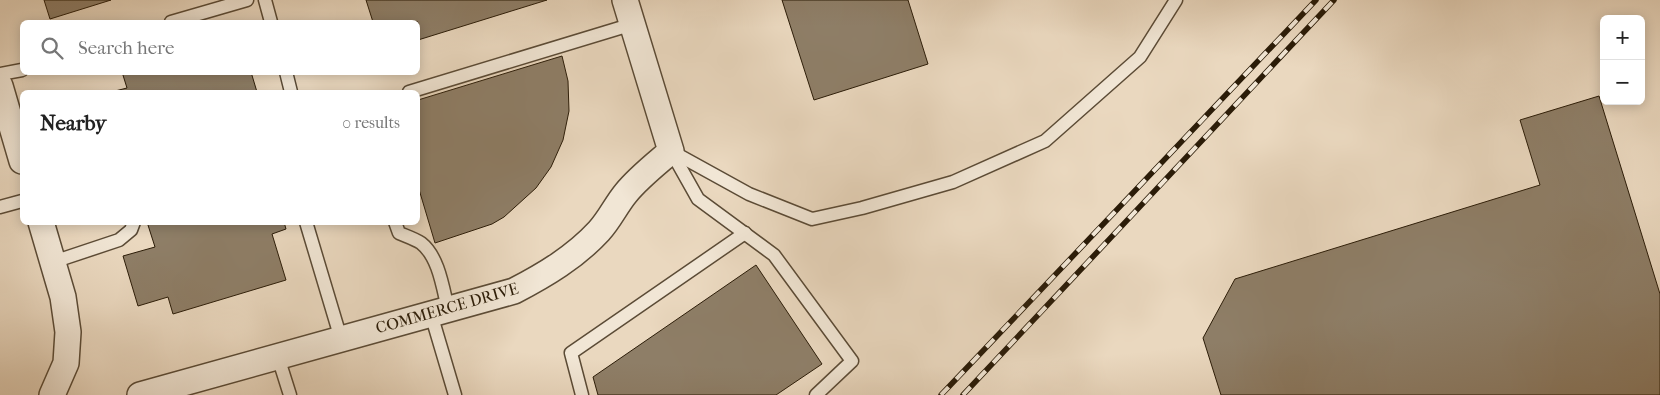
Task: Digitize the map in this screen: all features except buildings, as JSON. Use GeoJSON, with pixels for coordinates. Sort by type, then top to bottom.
{"type":"FeatureCollection","features":[{"type":"Feature","properties":{"kind":"street"},"geometry":{"type":"LineString","coordinates":[[626,0],[671,150]]}},
{"type":"Feature","properties":{"kind":"street"},"geometry":{"type":"LineString","coordinates":[[0,86],[20,154]]}},
{"type":"Feature","properties":{"kind":"street","name":"COMMERCE DRIVE"},"geometry":{"type":"LineString","coordinates":[[140,395],[514,291],[554,269],[598,232],[615,211],[626,193],[671,150]]}},
{"type":"Feature","properties":{"kind":"street"},"geometry":{"type":"LineString","coordinates":[[42,225],[63,297],[68,332],[66,363],[52,395]]}},
{"type":"Feature","properties":{"kind":"lane"},"geometry":{"type":"LineString","coordinates":[[178,20],[247,0]]}},
{"type":"Feature","properties":{"kind":"lane"},"geometry":{"type":"LineString","coordinates":[[264,0],[270,20]]}},
{"type":"Feature","properties":{"kind":"lane"},"geometry":{"type":"LineString","coordinates":[[671,150],[749,194],[812,219],[862,208],[953,182],[1045,141],[1140,56],[1176,0]]}},
{"type":"Feature","properties":{"kind":"lane"},"geometry":{"type":"LineString","coordinates":[[416,90],[633,24]]}},
{"type":"Feature","properties":{"kind":"lane"},"geometry":{"type":"LineString","coordinates":[[0,74],[20,70]]}},
{"type":"Feature","properties":{"kind":"lane"},"geometry":{"type":"LineString","coordinates":[[287,75],[291,90]]}},
{"type":"Feature","properties":{"kind":"lane"},"geometry":{"type":"LineString","coordinates":[[671,150],[698,199],[774,255],[852,361],[816,395]]}},
{"type":"Feature","properties":{"kind":"lane"},"geometry":{"type":"LineString","coordinates":[[0,207],[20,202]]}},
{"type":"Feature","properties":{"kind":"lane"},"geometry":{"type":"LineString","coordinates":[[53,262],[119,240],[131,230],[133,225]]}},
{"type":"Feature","properties":{"kind":"lane"},"geometry":{"type":"LineString","coordinates":[[307,225],[341,339]]}},
{"type":"Feature","properties":{"kind":"lane"},"geometry":{"type":"LineString","coordinates":[[397,225],[399,233],[420,243],[431,257],[439,273],[439,312],[455,395]]}},
{"type":"Feature","properties":{"kind":"lane"},"geometry":{"type":"LineString","coordinates":[[582,395],[570,353],[745,233]]}},
{"type":"Feature","properties":{"kind":"lane"},"geometry":{"type":"LineString","coordinates":[[278,357],[290,395]]}},
{"type":"Feature","properties":{"kind":"railway"},"geometry":{"type":"LineString","coordinates":[[941,395],[1316,0]]}},
{"type":"Feature","properties":{"kind":"railway"},"geometry":{"type":"LineString","coordinates":[[963,395],[1334,0]]}}]}
